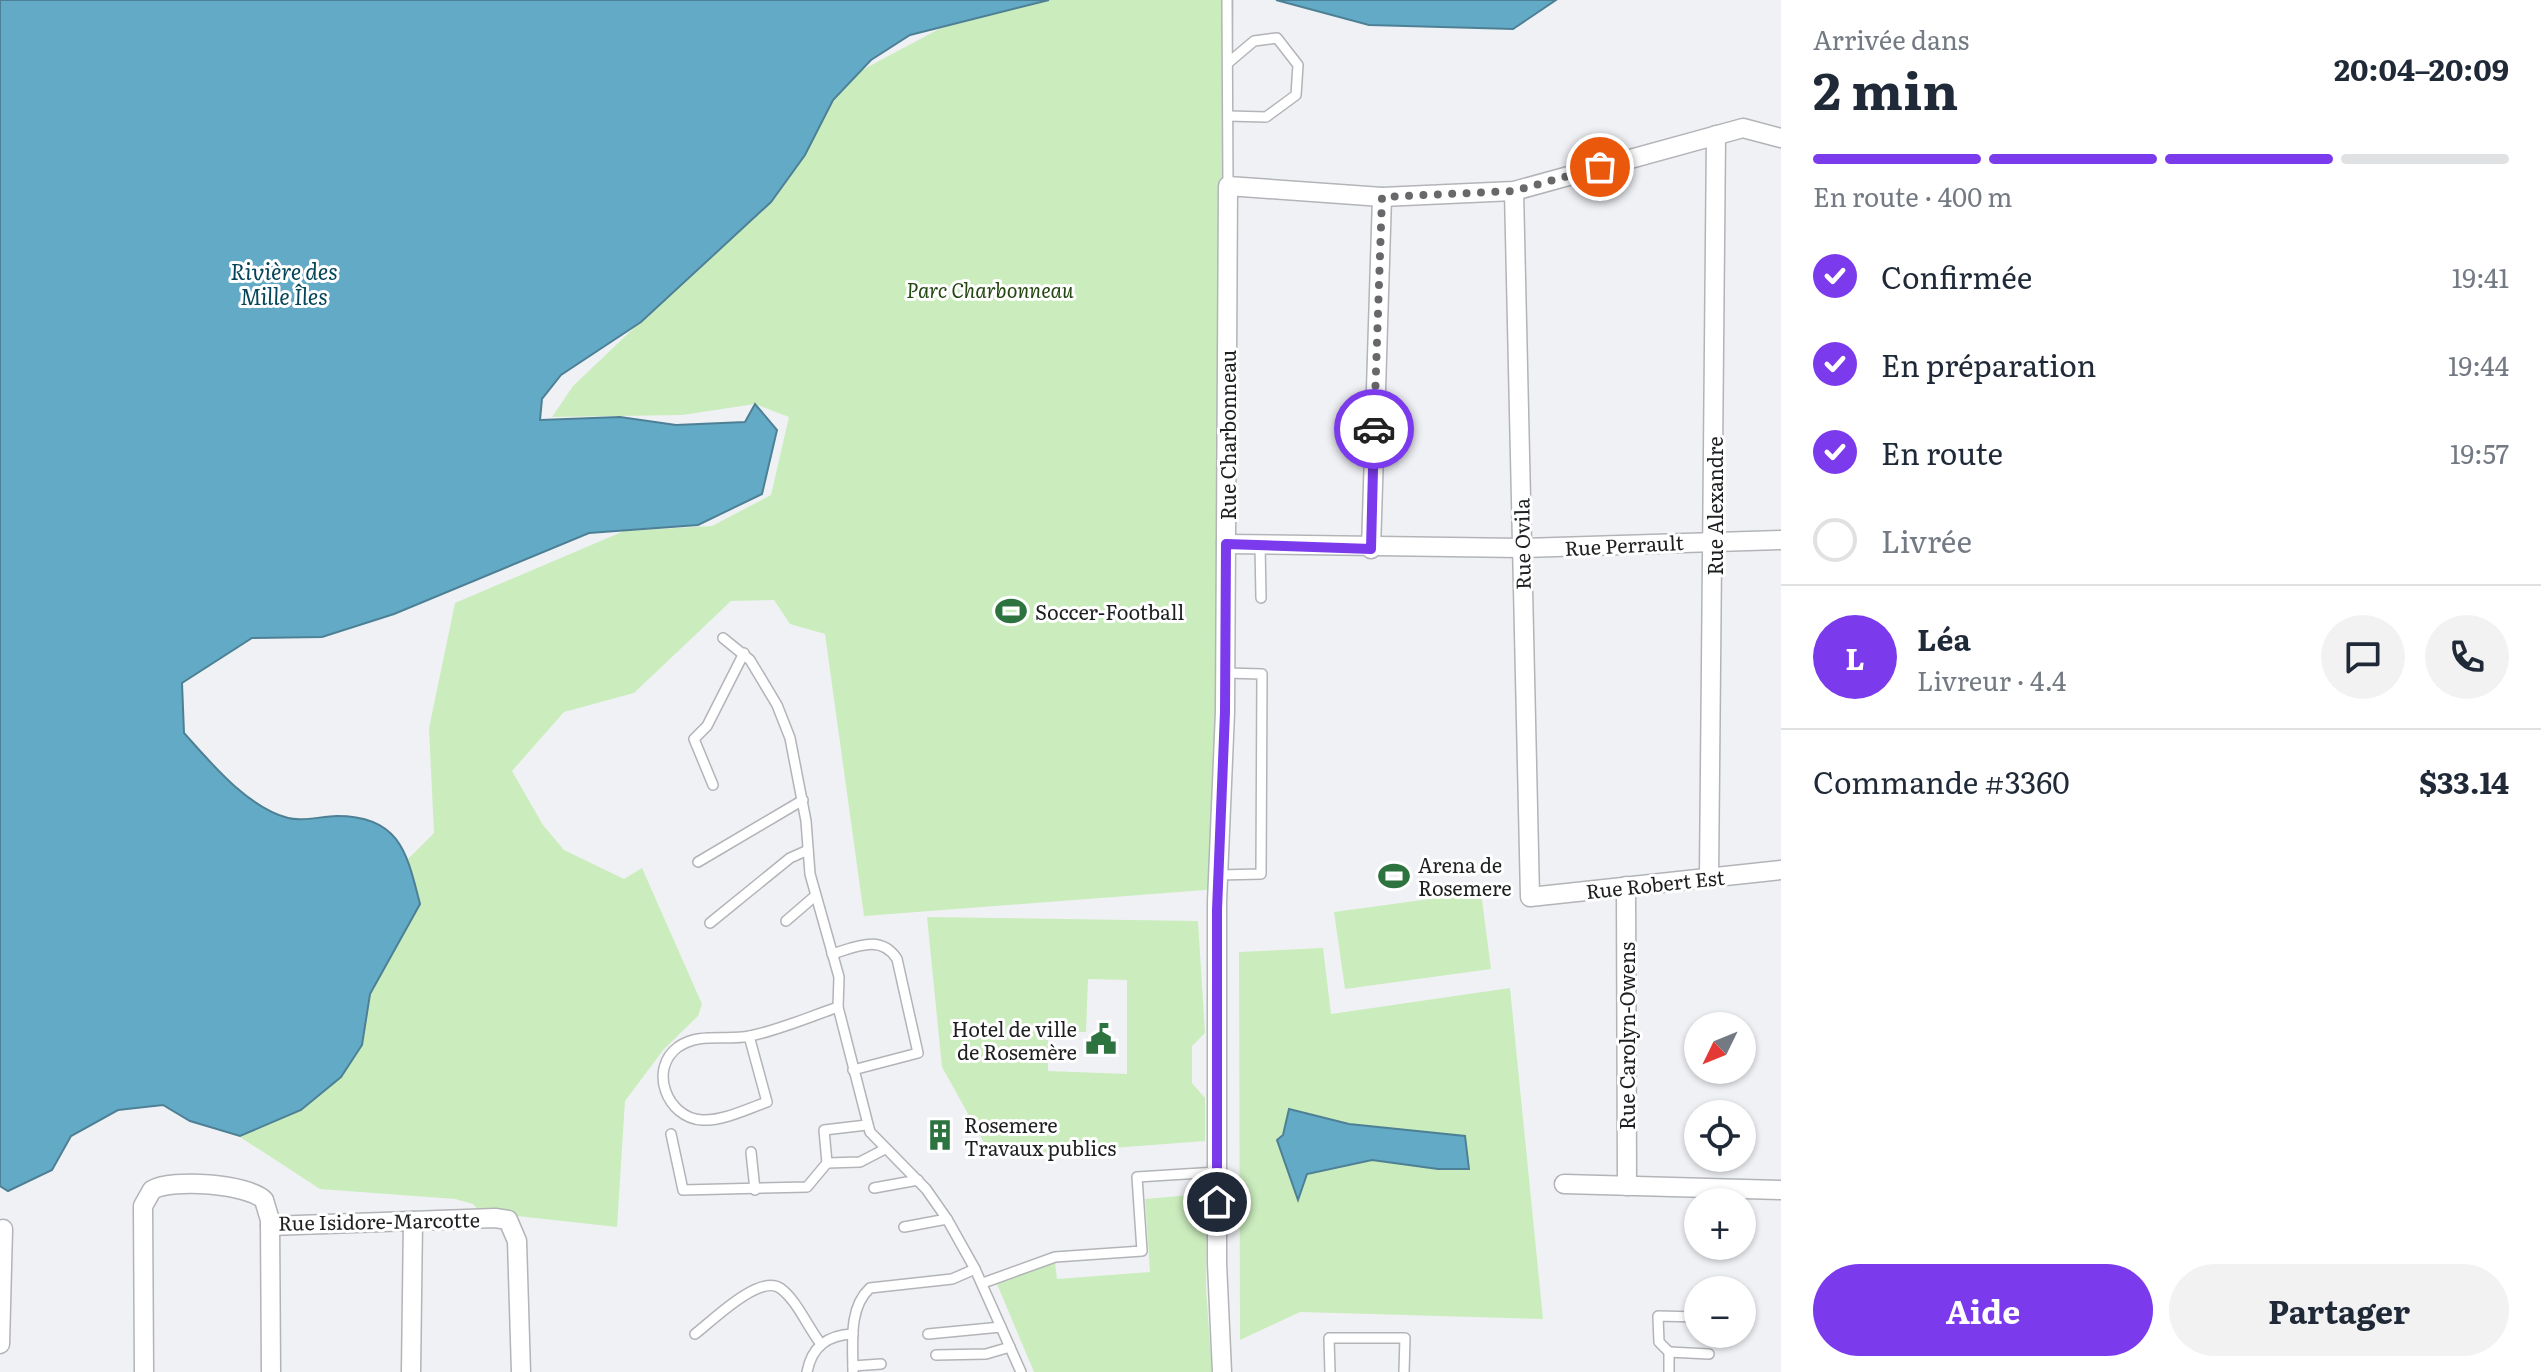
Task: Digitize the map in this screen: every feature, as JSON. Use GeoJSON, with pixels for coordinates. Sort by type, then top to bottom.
{"type":"FeatureCollection","features":[{"type":"Feature","properties":{"kind":"street"},"geometry":{"type":"LineString","coordinates":[[1228,186],[1382,197],[1514,191],[1743,128],[1781,138]]}},
{"type":"Feature","properties":{"kind":"street","name":"Rue Alexandre"},"geometry":{"type":"LineString","coordinates":[[1709,877],[1716,135]]}},
{"type":"Feature","properties":{"kind":"street","name":"Rue Charbonneau"},"geometry":{"type":"LineString","coordinates":[[1223,1366],[1217,1043],[1218,875],[1226,673],[1228,186]]}},
{"type":"Feature","properties":{"kind":"street","name":"Rue Ovila"},"geometry":{"type":"LineString","coordinates":[[1514,191],[1530,897]]}},
{"type":"Feature","properties":{"kind":"street"},"geometry":{"type":"LineString","coordinates":[[1371,549],[1382,197]]}},
{"type":"Feature","properties":{"kind":"street","name":"Rue Perrault"},"geometry":{"type":"LineString","coordinates":[[1226,544],[1371,549],[1521,548],[1781,540]]}},
{"type":"Feature","properties":{"kind":"street","name":"Rue Robert Est"},"geometry":{"type":"LineString","coordinates":[[1530,897],[1781,870]]}},
{"type":"Feature","properties":{"kind":"street","name":"Rue Carolyn-Owens"},"geometry":{"type":"LineString","coordinates":[[1626,886],[1627,1186]]}},
{"type":"Feature","properties":{"kind":"street"},"geometry":{"type":"LineString","coordinates":[[1564,1184],[1781,1190]]}},
{"type":"Feature","properties":{"kind":"street","name":"Rue Isidore-Marcotte"},"geometry":{"type":"LineString","coordinates":[[144,1372],[143,1210],[148,1193],[163,1185],[243,1188],[264,1200],[270,1226],[508,1220],[517,1241],[521,1372]]}},
{"type":"Feature","properties":{"kind":"street"},"geometry":{"type":"LineString","coordinates":[[411,1372],[413,1221]]}},
{"type":"Feature","properties":{"kind":"street"},"geometry":{"type":"LineString","coordinates":[[270,1226],[271,1372]]}},
{"type":"Feature","properties":{"kind":"street"},"geometry":{"type":"LineString","coordinates":[[0,1344],[3,1229]]}},
{"type":"Feature","properties":{"kind":"lane"},"geometry":{"type":"LineString","coordinates":[[1227,0],[1228,186]]}},
{"type":"Feature","properties":{"kind":"lane"},"geometry":{"type":"LineString","coordinates":[[1228,63],[1254,41],[1277,38],[1298,65],[1296,95],[1266,117],[1228,116]]}},
{"type":"Feature","properties":{"kind":"lane"},"geometry":{"type":"LineString","coordinates":[[1260,545],[1261,598]]}},
{"type":"Feature","properties":{"kind":"lane"},"geometry":{"type":"LineString","coordinates":[[723,638],[744,653],[782,716],[803,800],[815,896],[839,977],[838,1007],[867,1125],[885,1149],[918,1180],[947,1219],[983,1283],[1021,1372]]}},
{"type":"Feature","properties":{"kind":"lane"},"geometry":{"type":"LineString","coordinates":[[713,785],[694,739],[707,726],[744,653]]}},
{"type":"Feature","properties":{"kind":"lane"},"geometry":{"type":"LineString","coordinates":[[1218,875],[1261,874],[1262,674],[1226,673]]}},
{"type":"Feature","properties":{"kind":"lane"},"geometry":{"type":"LineString","coordinates":[[698,862],[803,800]]}},
{"type":"Feature","properties":{"kind":"lane"},"geometry":{"type":"LineString","coordinates":[[710,923],[790,858],[808,850]]}},
{"type":"Feature","properties":{"kind":"lane"},"geometry":{"type":"LineString","coordinates":[[786,921],[815,896]]}},
{"type":"Feature","properties":{"kind":"lane"},"geometry":{"type":"LineString","coordinates":[[832,954],[874,943],[891,950],[897,959],[918,1053],[853,1070]]}},
{"type":"Feature","properties":{"kind":"lane"},"geometry":{"type":"LineString","coordinates":[[749,1036],[767,1102],[714,1119],[696,1119],[683,1113],[666,1094],[661,1078],[664,1064],[673,1051],[702,1038],[749,1036],[838,1007]]}},
{"type":"Feature","properties":{"kind":"lane"},"geometry":{"type":"LineString","coordinates":[[671,1134],[683,1190],[755,1190],[807,1187],[827,1163],[824,1130],[867,1125]]}},
{"type":"Feature","properties":{"kind":"lane"},"geometry":{"type":"LineString","coordinates":[[827,1163],[860,1162],[885,1149]]}},
{"type":"Feature","properties":{"kind":"lane"},"geometry":{"type":"LineString","coordinates":[[751,1152],[755,1190]]}},
{"type":"Feature","properties":{"kind":"lane"},"geometry":{"type":"LineString","coordinates":[[983,1283],[1055,1257],[1142,1251],[1137,1177],[1217,1172]]}},
{"type":"Feature","properties":{"kind":"lane"},"geometry":{"type":"LineString","coordinates":[[874,1188],[918,1180]]}},
{"type":"Feature","properties":{"kind":"lane"},"geometry":{"type":"LineString","coordinates":[[904,1227],[947,1219]]}},
{"type":"Feature","properties":{"kind":"lane"},"geometry":{"type":"LineString","coordinates":[[881,1364],[853,1369],[853,1334],[859,1300],[874,1286],[952,1279],[975,1269]]}},
{"type":"Feature","properties":{"kind":"lane"},"geometry":{"type":"LineString","coordinates":[[695,1334],[754,1288],[771,1284],[782,1290],[821,1344]]}},
{"type":"Feature","properties":{"kind":"lane"},"geometry":{"type":"LineString","coordinates":[[1684,1317],[1658,1316],[1659,1342],[1669,1352],[1709,1354]]}},
{"type":"Feature","properties":{"kind":"lane"},"geometry":{"type":"LineString","coordinates":[[928,1334],[1001,1327]]}},
{"type":"Feature","properties":{"kind":"lane"},"geometry":{"type":"LineString","coordinates":[[807,1372],[821,1344],[833,1336],[853,1334]]}},
{"type":"Feature","properties":{"kind":"lane"},"geometry":{"type":"LineString","coordinates":[[1330,1372],[1329,1338],[1405,1338],[1404,1372]]}},
{"type":"Feature","properties":{"kind":"lane"},"geometry":{"type":"LineString","coordinates":[[936,1355],[986,1354],[1010,1347]]}},
{"type":"Feature","properties":{"kind":"lane"},"geometry":{"type":"LineString","coordinates":[[1669,1352],[1669,1372]]}},
{"type":"Feature","properties":{"kind":"green space","name":"Parc Charbonneau"},"geometry":{"type":"Polygon","coordinates":[[[1038,0],[1234,0],[1218,889],[864,916],[825,634],[790,624],[774,600],[731,601],[634,693],[564,712],[512,771],[543,825],[564,850],[624,879],[642,868],[702,1004],[698,1016],[664,1049],[625,1101],[617,1227],[480,1212],[473,1204],[455,1199],[320,1189],[240,1137],[190,1121],[163,1105],[118,1110],[71,1136],[52,1170],[8,1191],[0,1186],[182,684],[184,733],[246,795],[289,818],[348,817],[370,820],[384,828],[408,859],[434,833],[429,728],[455,603],[624,531],[712,526],[771,495],[789,417],[755,404],[682,415],[552,417],[573,386],[738,229],[851,76],[939,29],[1038,0]]]}},
{"type":"Feature","properties":{"kind":"green space"},"geometry":{"type":"Polygon","coordinates":[[[1481,892],[1491,969],[1345,989],[1334,912],[1481,892]]]}},
{"type":"Feature","properties":{"kind":"green space"},"geometry":{"type":"Polygon","coordinates":[[[927,917],[1198,921],[1205,1033],[1192,1046],[1192,1083],[1205,1098],[1205,1141],[992,1157],[942,1067],[927,917]],[[1088,979],[1086,1032],[1048,1032],[1048,1071],[1127,1074],[1127,980],[1088,979]]]}},
{"type":"Feature","properties":{"kind":"green space"},"geometry":{"type":"Polygon","coordinates":[[[1323,948],[1331,1014],[1510,988],[1543,1319],[1300,1312],[1240,1340],[1239,952],[1323,948]]]}},
{"type":"Feature","properties":{"kind":"green space"},"geometry":{"type":"Polygon","coordinates":[[[1201,1189],[1207,1196],[1206,1288],[1212,1372],[1034,1372],[997,1284],[1055,1263],[1057,1279],[1150,1272],[1145,1199],[1201,1194],[1201,1189]]]}},
{"type":"Feature","properties":{"kind":"water","name":"Rivière des Mille Îles"},"geometry":{"type":"Polygon","coordinates":[[[0,0],[1049,0],[910,35],[871,60],[833,100],[805,155],[771,202],[641,322],[561,375],[542,399],[540,420],[620,417],[676,425],[745,422],[755,404],[777,430],[762,494],[698,525],[589,533],[394,614],[322,637],[252,638],[182,683],[184,733],[231,783],[258,804],[288,818],[358,818],[388,830],[405,854],[420,904],[370,994],[362,1045],[341,1077],[301,1110],[240,1136],[190,1121],[163,1105],[118,1110],[71,1136],[52,1170],[8,1191],[0,1186],[0,0]]]}},
{"type":"Feature","properties":{"kind":"water"},"geometry":{"type":"Polygon","coordinates":[[[1276,0],[1556,0],[1513,29],[1369,25],[1276,0]]]}},
{"type":"Feature","properties":{"kind":"water"},"geometry":{"type":"Polygon","coordinates":[[[1289,1109],[1349,1124],[1465,1136],[1469,1169],[1438,1169],[1372,1160],[1307,1174],[1298,1200],[1277,1140],[1283,1135],[1289,1109]]]}},
{"type":"Feature","properties":{"kind":"way so far"},"geometry":{"type":"LineString","coordinates":[[1374,429],[1382,197],[1514,191],[1600,167]]}},
{"type":"Feature","properties":{"kind":"place","name":"Soccer-Football"},"geometry":{"type":"Point","coordinates":[1011,611]}},
{"type":"Feature","properties":{"kind":"place","name":"Arena de Rosemere"},"geometry":{"type":"Point","coordinates":[1394,876]}},
{"type":"Feature","properties":{"kind":"place","name":"Hotel de ville de Rosemère"},"geometry":{"type":"Point","coordinates":[1101,1039]}},
{"type":"Feature","properties":{"kind":"place","name":"Rosemere Travaux publics"},"geometry":{"type":"Point","coordinates":[940,1135]}},
{"type":"Feature","properties":{"kind":"route"},"geometry":{"type":"LineString","coordinates":[[1217,1202],[1217,910],[1225,712],[1226,544],[1371,549],[1374,429]]}}]}
